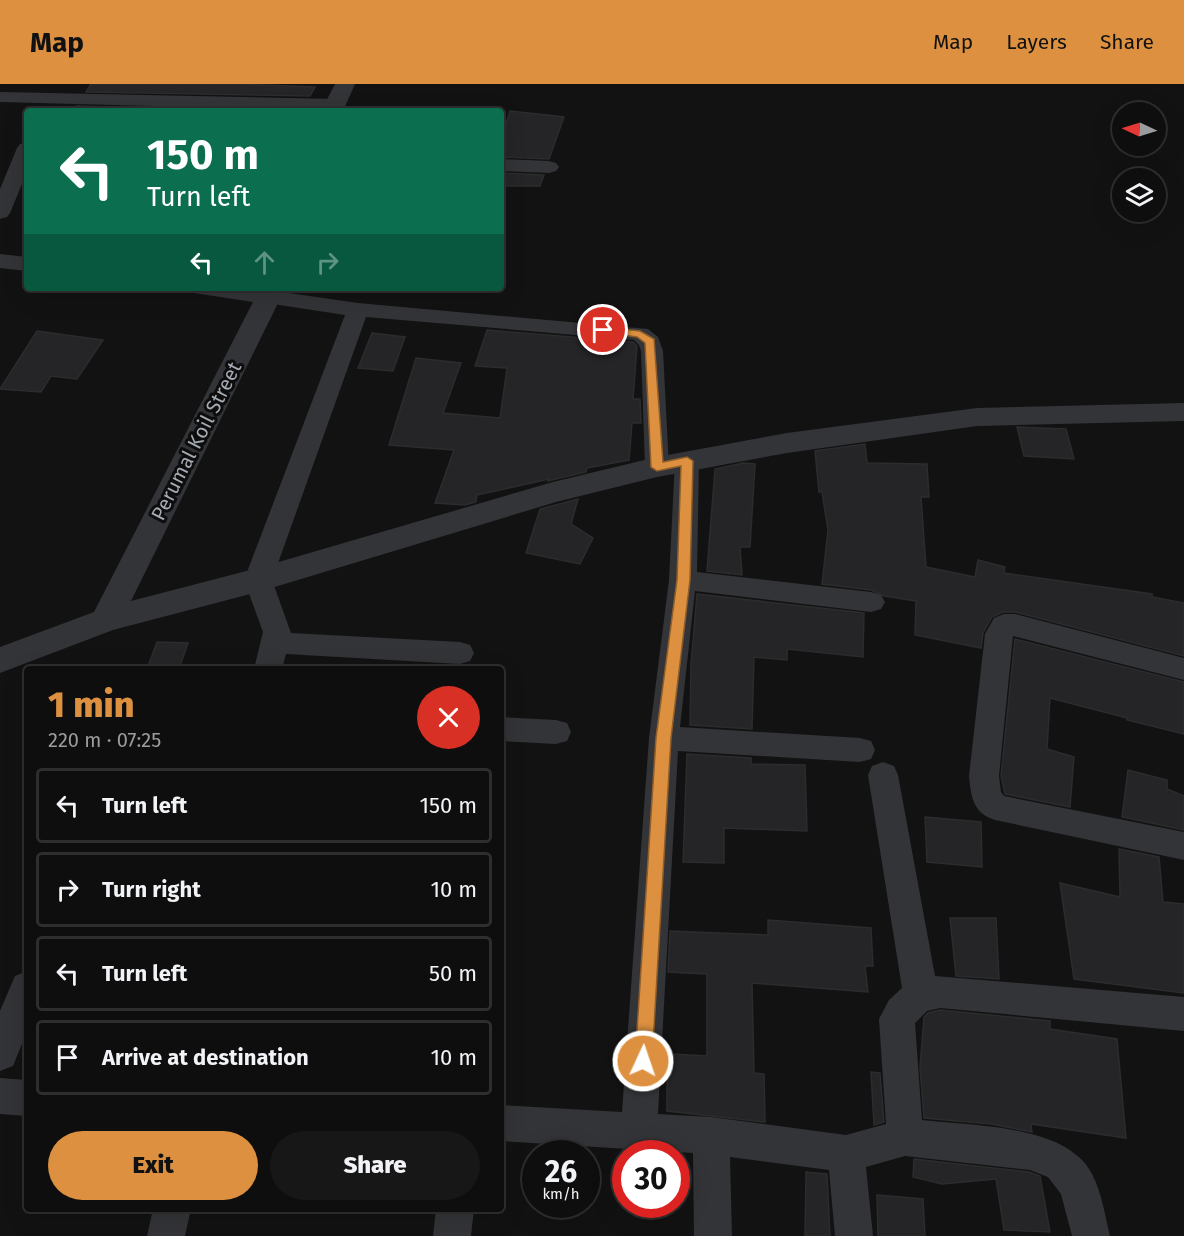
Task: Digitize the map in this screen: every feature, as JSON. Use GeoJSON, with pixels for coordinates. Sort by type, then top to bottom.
{"type":"FeatureCollection","features":[{"type":"Feature","properties":{"kind":"street"},"geometry":{"type":"LineString","coordinates":[[0,97],[164,99],[334,108],[345,84]]}},
{"type":"Feature","properties":{"kind":"street"},"geometry":{"type":"LineString","coordinates":[[0,213],[12,187],[22,151]]}},
{"type":"Feature","properties":{"kind":"street"},"geometry":{"type":"LineString","coordinates":[[504,165],[549,167]]}},
{"type":"Feature","properties":{"kind":"street"},"geometry":{"type":"LineString","coordinates":[[241,291],[358,310],[640,334],[650,342],[652,351],[657,467]]}},
{"type":"Feature","properties":{"kind":"street","name":"Perumal Koil Street"},"geometry":{"type":"LineString","coordinates":[[106,620],[268,297]]}},
{"type":"Feature","properties":{"kind":"street"},"geometry":{"type":"LineString","coordinates":[[358,310],[258,580],[277,632],[271,656],[460,653]]}},
{"type":"Feature","properties":{"kind":"street"},"geometry":{"type":"LineString","coordinates":[[0,660],[106,620],[258,580],[554,492],[657,467],[788,443],[977,417],[1184,412]]}},
{"type":"Feature","properties":{"kind":"street"},"geometry":{"type":"LineString","coordinates":[[639,1130],[664,738],[683,580],[687,461]]}},
{"type":"Feature","properties":{"kind":"street"},"geometry":{"type":"LineString","coordinates":[[683,580],[871,602]]}},
{"type":"Feature","properties":{"kind":"street"},"geometry":{"type":"LineString","coordinates":[[1184,669],[1015,625],[1004,625],[999,634],[984,776],[986,797],[996,807],[1184,846]]}},
{"type":"Feature","properties":{"kind":"street"},"geometry":{"type":"LineString","coordinates":[[504,729],[556,732]]}},
{"type":"Feature","properties":{"kind":"street"},"geometry":{"type":"LineString","coordinates":[[664,738],[860,750]]}},
{"type":"Feature","properties":{"kind":"street"},"geometry":{"type":"LineString","coordinates":[[883,775],[921,995]]}},
{"type":"Feature","properties":{"kind":"street"},"geometry":{"type":"LineString","coordinates":[[905,1137],[897,1019],[907,1004],[921,995],[940,992],[1184,1014]]}},
{"type":"Feature","properties":{"kind":"street"},"geometry":{"type":"LineString","coordinates":[[0,1054],[24,994]]}},
{"type":"Feature","properties":{"kind":"street"},"geometry":{"type":"LineString","coordinates":[[0,1096],[24,1098]]}},
{"type":"Feature","properties":{"kind":"street"},"geometry":{"type":"LineString","coordinates":[[504,1123],[711,1136],[846,1154],[905,1137],[1030,1151],[1061,1164],[1078,1185],[1091,1236]]}},
{"type":"Feature","properties":{"kind":"street"},"geometry":{"type":"LineString","coordinates":[[711,1136],[713,1236]]}},
{"type":"Feature","properties":{"kind":"street"},"geometry":{"type":"LineString","coordinates":[[846,1154],[854,1236]]}},
{"type":"Feature","properties":{"kind":"street"},"geometry":{"type":"LineString","coordinates":[[166,1236],[171,1212]]}},
{"type":"Feature","properties":{"kind":"street"},"geometry":{"type":"LineString","coordinates":[[452,1236],[455,1212]]}},
{"type":"Feature","properties":{"kind":"building"},"geometry":{"type":"Polygon","coordinates":[[[91,84],[240,84],[315,87],[310,96],[86,92],[91,84]]]}},
{"type":"Feature","properties":{"kind":"building"},"geometry":{"type":"Polygon","coordinates":[[[76,106],[146,108],[75,108],[76,106]]]}},
{"type":"Feature","properties":{"kind":"building"},"geometry":{"type":"Polygon","coordinates":[[[510,111],[564,117],[549,159],[504,157],[504,131],[510,111]]]}},
{"type":"Feature","properties":{"kind":"building"},"geometry":{"type":"Polygon","coordinates":[[[504,173],[544,175],[540,186],[504,186],[504,173]]]}},
{"type":"Feature","properties":{"kind":"building"},"geometry":{"type":"Polygon","coordinates":[[[487,330],[633,342],[637,346],[633,399],[640,399],[641,423],[632,423],[629,460],[587,468],[586,472],[548,481],[549,479],[477,495],[476,502],[465,505],[435,503],[454,450],[389,445],[416,358],[461,363],[443,413],[500,418],[507,368],[475,366],[487,330]]]}},
{"type":"Feature","properties":{"kind":"building"},"geometry":{"type":"Polygon","coordinates":[[[37,331],[103,340],[77,379],[51,376],[41,392],[0,389],[37,331]]]}},
{"type":"Feature","properties":{"kind":"building"},"geometry":{"type":"Polygon","coordinates":[[[372,333],[405,337],[393,371],[358,368],[372,333]]]}},
{"type":"Feature","properties":{"kind":"building"},"geometry":{"type":"Polygon","coordinates":[[[1017,427],[1066,429],[1074,459],[1024,456],[1017,427]]]}},
{"type":"Feature","properties":{"kind":"building"},"geometry":{"type":"Polygon","coordinates":[[[865,444],[867,463],[927,464],[929,497],[921,497],[926,567],[975,577],[978,560],[1005,567],[1004,573],[1152,594],[1152,597],[1184,603],[1184,656],[1015,612],[1003,612],[992,617],[983,633],[981,648],[915,635],[916,601],[884,596],[871,590],[822,584],[828,530],[822,492],[819,492],[815,451],[865,444]]]}},
{"type":"Feature","properties":{"kind":"building"},"geometry":{"type":"Polygon","coordinates":[[[743,463],[755,464],[750,547],[740,547],[742,575],[707,571],[715,469],[743,463]]]}},
{"type":"Feature","properties":{"kind":"building"},"geometry":{"type":"Polygon","coordinates":[[[578,499],[571,524],[593,538],[580,564],[526,553],[540,509],[578,499]]]}},
{"type":"Feature","properties":{"kind":"building"},"geometry":{"type":"Polygon","coordinates":[[[697,594],[864,613],[863,657],[787,649],[787,660],[754,657],[752,729],[690,725],[691,664],[697,594]]]}},
{"type":"Feature","properties":{"kind":"building"},"geometry":{"type":"Polygon","coordinates":[[[1015,639],[1184,682],[1184,734],[1050,698],[1047,749],[1074,757],[1070,807],[1005,794],[1001,776],[1015,639]]]}},
{"type":"Feature","properties":{"kind":"building"},"geometry":{"type":"Polygon","coordinates":[[[157,642],[188,643],[180,666],[148,666],[157,642]]]}},
{"type":"Feature","properties":{"kind":"building"},"geometry":{"type":"Polygon","coordinates":[[[687,754],[751,758],[751,764],[805,765],[807,831],[724,828],[724,863],[683,862],[687,754]]]}},
{"type":"Feature","properties":{"kind":"building"},"geometry":{"type":"Polygon","coordinates":[[[1128,770],[1167,780],[1167,789],[1184,796],[1184,830],[1122,817],[1128,770]]]}},
{"type":"Feature","properties":{"kind":"building"},"geometry":{"type":"Polygon","coordinates":[[[925,817],[981,822],[982,867],[927,862],[925,817]]]}},
{"type":"Feature","properties":{"kind":"building"},"geometry":{"type":"Polygon","coordinates":[[[1119,849],[1159,857],[1163,902],[1184,904],[1184,993],[1074,979],[1060,883],[1120,897],[1119,849]]]}},
{"type":"Feature","properties":{"kind":"building"},"geometry":{"type":"Polygon","coordinates":[[[950,918],[996,918],[999,979],[956,976],[950,918]]]}},
{"type":"Feature","properties":{"kind":"building"},"geometry":{"type":"Polygon","coordinates":[[[768,920],[871,928],[873,966],[865,966],[868,992],[752,983],[754,1073],[764,1074],[765,1122],[667,1111],[667,1074],[672,1054],[707,1056],[707,974],[668,972],[670,931],[768,935],[768,920]]]}},
{"type":"Feature","properties":{"kind":"building"},"geometry":{"type":"Polygon","coordinates":[[[940,1010],[1050,1021],[1050,1029],[1117,1039],[1126,1138],[1031,1124],[1032,1132],[991,1124],[924,1118],[920,1067],[924,1017],[928,1013],[940,1010]]]}},
{"type":"Feature","properties":{"kind":"building"},"geometry":{"type":"Polygon","coordinates":[[[871,1072],[880,1073],[884,1122],[874,1125],[871,1072]]]}},
{"type":"Feature","properties":{"kind":"building"},"geometry":{"type":"Polygon","coordinates":[[[914,1159],[1029,1172],[1040,1176],[1050,1232],[1004,1230],[996,1179],[942,1184],[913,1177],[914,1159]]]}},
{"type":"Feature","properties":{"kind":"building"},"geometry":{"type":"Polygon","coordinates":[[[806,1172],[827,1174],[830,1236],[805,1236],[806,1172]]]}},
{"type":"Feature","properties":{"kind":"building"},"geometry":{"type":"Polygon","coordinates":[[[877,1195],[923,1199],[925,1236],[878,1236],[877,1195]]]}},
{"type":"Feature","properties":{"kind":"route"},"geometry":{"type":"LineString","coordinates":[[603,330],[640,334],[650,342],[657,467],[687,461],[683,580],[664,738],[643,1061]]}}]}
